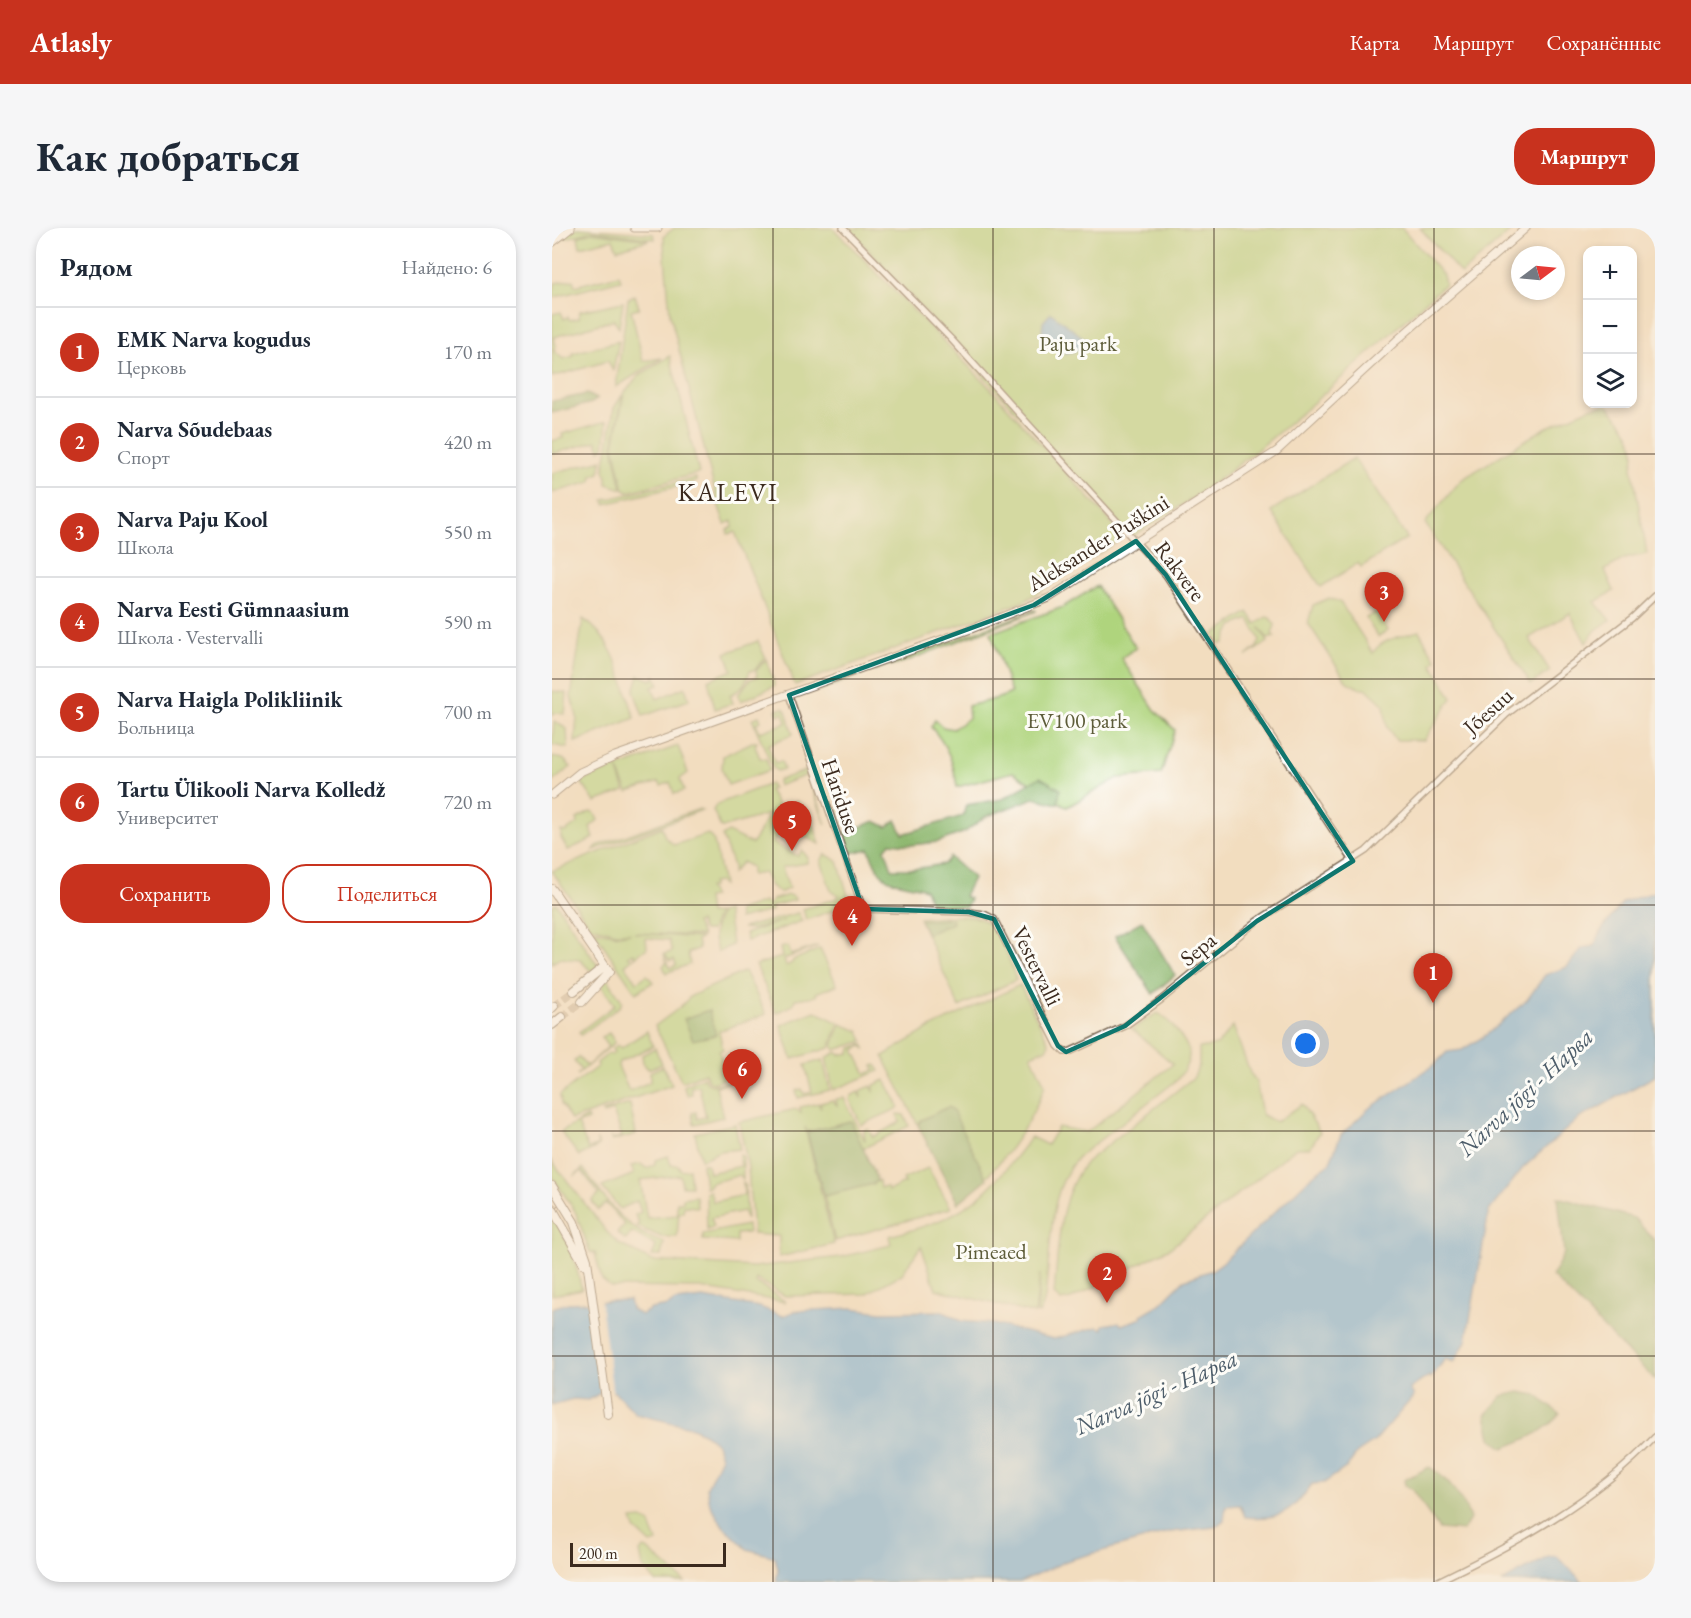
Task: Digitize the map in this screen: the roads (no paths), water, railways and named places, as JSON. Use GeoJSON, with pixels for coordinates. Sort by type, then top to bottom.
{"type":"FeatureCollection","features":[{"type":"Feature","properties":{"kind":"highway"},"geometry":{"type":"LineString","coordinates":[[552,889],[607,969]]}},
{"type":"Feature","properties":{"kind":"highway"},"geometry":{"type":"LineString","coordinates":[[574,991],[607,969]]}},
{"type":"Feature","properties":{"kind":"highway"},"geometry":{"type":"LineString","coordinates":[[582,1002],[607,969]]}},
{"type":"Feature","properties":{"kind":"highway"},"geometry":{"type":"LineString","coordinates":[[552,1025],[562,1017]]}},
{"type":"Feature","properties":{"kind":"highway"},"geometry":{"type":"LineString","coordinates":[[552,1186],[578,1233],[590,1279],[608,1414]]}},
{"type":"Feature","properties":{"kind":"highway"},"geometry":{"type":"LineString","coordinates":[[552,1195],[578,1233]]}},
{"type":"Feature","properties":{"kind":"highway"},"geometry":{"type":"LineString","coordinates":[[552,1208],[578,1251],[590,1279]]}},
{"type":"Feature","properties":{"kind":"main road"},"geometry":{"type":"LineString","coordinates":[[552,243],[571,228]]}},
{"type":"Feature","properties":{"kind":"main road"},"geometry":{"type":"LineString","coordinates":[[634,228],[658,228]]}},
{"type":"Feature","properties":{"kind":"main road","name":"Aleksander Puškini"},"geometry":{"type":"LineString","coordinates":[[552,795],[577,775],[615,756],[1034,605],[1286,444],[1396,341],[1526,228]]}},
{"type":"Feature","properties":{"kind":"street","name":"Rakvere"},"geometry":{"type":"LineString","coordinates":[[843,228],[951,339],[1166,575],[1353,861]]}},
{"type":"Feature","properties":{"kind":"street","name":"Jõesuu"},"geometry":{"type":"LineString","coordinates":[[1353,861],[1507,714],[1632,618],[1655,597]]}},
{"type":"Feature","properties":{"kind":"street","name":"Hariduse"},"geometry":{"type":"LineString","coordinates":[[789,694],[862,909]]}},
{"type":"Feature","properties":{"kind":"street","name":"Sepa"},"geometry":{"type":"LineString","coordinates":[[1061,1050],[1071,1052],[1125,1026],[1165,997],[1257,921],[1353,861]]}},
{"type":"Feature","properties":{"kind":"street","name":"Vestervalli"},"geometry":{"type":"LineString","coordinates":[[862,909],[969,912],[984,914],[994,919],[1061,1050]]}},
{"type":"Feature","properties":{"kind":"street"},"geometry":{"type":"LineString","coordinates":[[1436,1582],[1502,1548],[1565,1510],[1619,1472],[1655,1437]]}},
{"type":"Feature","properties":{"kind":"water"},"geometry":{"type":"Polygon","coordinates":[[[1051,313],[1089,342],[1087,347],[1066,354],[1042,333],[1043,322],[1051,313]]]}},
{"type":"Feature","properties":{"kind":"water","name":"Narva jõgi - Нарва"},"geometry":{"type":"Polygon","coordinates":[[[1655,892],[1655,1076],[1578,1119],[1523,1168],[1489,1211],[1466,1342],[1454,1362],[1445,1359],[1431,1378],[1429,1376],[1410,1389],[1414,1396],[1375,1441],[1357,1453],[1347,1467],[1324,1483],[1312,1484],[1292,1508],[1277,1516],[1245,1517],[1240,1505],[1226,1506],[1224,1520],[1215,1527],[1171,1532],[1069,1560],[1020,1582],[776,1582],[778,1569],[775,1557],[747,1549],[723,1526],[710,1505],[707,1487],[721,1457],[717,1444],[705,1434],[690,1427],[636,1414],[615,1392],[600,1393],[589,1400],[573,1399],[552,1405],[552,1308],[568,1303],[629,1300],[631,1309],[641,1315],[651,1309],[668,1306],[675,1301],[703,1298],[760,1307],[783,1316],[795,1311],[852,1308],[881,1312],[942,1311],[961,1321],[994,1324],[1054,1339],[1097,1327],[1103,1329],[1103,1325],[1119,1322],[1121,1325],[1142,1318],[1141,1315],[1160,1304],[1184,1280],[1212,1270],[1223,1262],[1313,1175],[1329,1164],[1341,1135],[1367,1110],[1434,1065],[1447,1052],[1462,1050],[1486,1035],[1527,1000],[1545,975],[1567,967],[1582,948],[1594,946],[1603,928],[1623,902],[1655,892]]]}},
{"type":"Feature","properties":{"kind":"water"},"geometry":{"type":"Polygon","coordinates":[[[1557,1556],[1583,1582],[1502,1582],[1548,1557],[1557,1556]]]}},
{"type":"Feature","properties":{"kind":"tunnel"},"geometry":{"type":"LineString","coordinates":[[554,1006],[574,991]]}},
{"type":"Feature","properties":{"kind":"tunnel"},"geometry":{"type":"LineString","coordinates":[[562,1017],[582,1002]]}},
{"type":"Feature","properties":{"kind":"place","name":"Narva Paju Kool"},"geometry":{"type":"Point","coordinates":[1384,622]}},
{"type":"Feature","properties":{"kind":"place","name":"Narva Haigla Polikliinik"},"geometry":{"type":"Point","coordinates":[792,851]}},
{"type":"Feature","properties":{"kind":"place","name":"Narva Eesti Gümnaasium"},"geometry":{"type":"Point","coordinates":[852,946]}},
{"type":"Feature","properties":{"kind":"place","name":"EMK Narva kogudus"},"geometry":{"type":"Point","coordinates":[1433,1003]}},
{"type":"Feature","properties":{"kind":"place","name":"Tartu Ülikooli Narva Kolledž"},"geometry":{"type":"Point","coordinates":[742,1099]}},
{"type":"Feature","properties":{"kind":"place","name":"Narva Sõudebaas"},"geometry":{"type":"Point","coordinates":[1107,1303]}},
{"type":"Feature","properties":{"kind":"district","name":"KALEVI"},"geometry":{"type":"Point","coordinates":[728,492]}},
{"type":"Feature","properties":{"kind":"park label","name":"Paju park"},"geometry":{"type":"Point","coordinates":[1078,343]}},
{"type":"Feature","properties":{"kind":"park label","name":"EV100 park"},"geometry":{"type":"Point","coordinates":[1077,720]}},
{"type":"Feature","properties":{"kind":"park label","name":"Pimeaed"},"geometry":{"type":"Point","coordinates":[991,1251]}}]}
